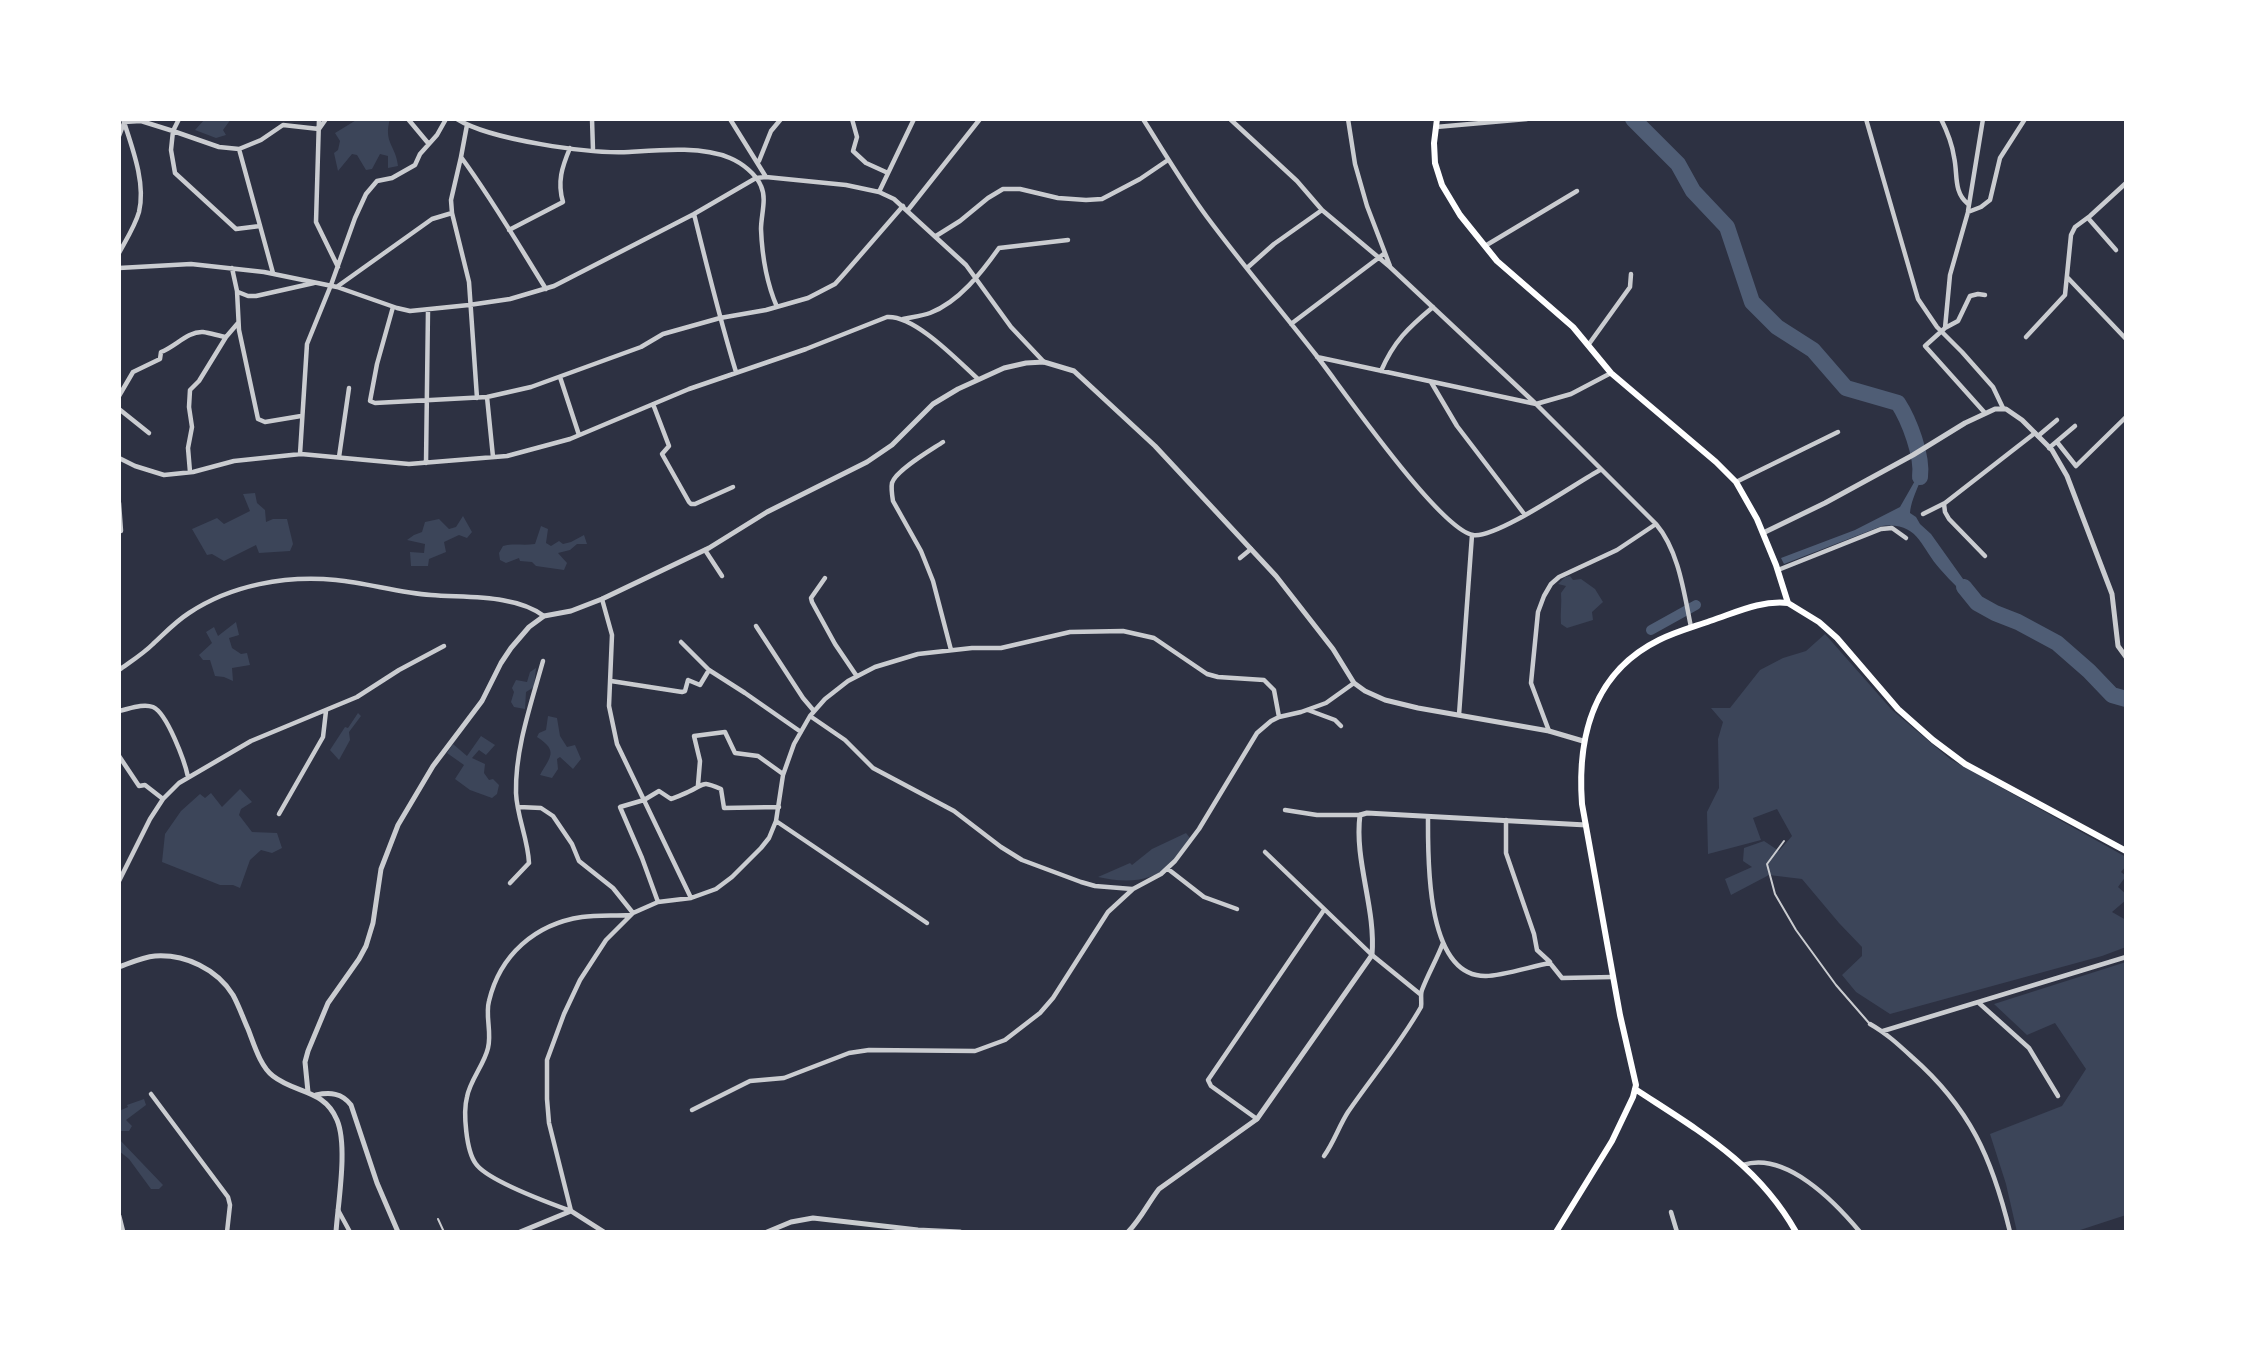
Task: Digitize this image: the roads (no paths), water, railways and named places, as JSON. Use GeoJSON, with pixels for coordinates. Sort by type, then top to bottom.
{"type":"FeatureCollection","features":[{"type":"Feature","properties":{"kind":"main road"},"geometry":{"type":"LineString","coordinates":[[1437,123],[1434,148],[1436,163],[1442,185],[1460,215],[1497,261],[1566,320],[1611,373],[1736,482],[1763,533],[1788,603]]}},
{"type":"Feature","properties":{"kind":"main road"},"geometry":{"type":"LineString","coordinates":[[1556,1232],[1612,1141],[1635,1089],[1586,825],[1581,780],[1583,741],[1594,708],[1611,678],[1646,647],[1661,638],[1758,605],[1776,601],[1788,603],[1828,630],[1898,709],[1965,764],[2126,852]]}},
{"type":"Feature","properties":{"kind":"main road"},"geometry":{"type":"LineString","coordinates":[[1635,1089],[1722,1147],[1743,1165],[1779,1205],[1796,1232]]}},
{"type":"Feature","properties":{"kind":"street"},"geometry":{"type":"LineString","coordinates":[[179,119],[173,131],[171,150],[175,173],[236,229],[260,226]]}},
{"type":"Feature","properties":{"kind":"street"},"geometry":{"type":"LineString","coordinates":[[319,119],[316,222],[338,267]]}},
{"type":"Feature","properties":{"kind":"street"},"geometry":{"type":"LineString","coordinates":[[319,129],[326,119]]}},
{"type":"Feature","properties":{"kind":"street"},"geometry":{"type":"LineString","coordinates":[[408,119],[428,143]]}},
{"type":"Feature","properties":{"kind":"street"},"geometry":{"type":"LineString","coordinates":[[300,454],[307,344],[334,286],[355,218],[366,194],[377,181],[392,178],[415,166],[446,119]]}},
{"type":"Feature","properties":{"kind":"street"},"geometry":{"type":"LineString","coordinates":[[457,119],[467,125],[508,137],[570,148],[627,152],[661,149],[708,153],[730,158],[757,178],[764,193],[761,231],[768,277],[777,307]]}},
{"type":"Feature","properties":{"kind":"street"},"geometry":{"type":"LineString","coordinates":[[470,119],[451,200],[469,282],[477,398]]}},
{"type":"Feature","properties":{"kind":"street"},"geometry":{"type":"LineString","coordinates":[[592,119],[593,150]]}},
{"type":"Feature","properties":{"kind":"street"},"geometry":{"type":"LineString","coordinates":[[730,119],[766,177]]}},
{"type":"Feature","properties":{"kind":"street"},"geometry":{"type":"LineString","coordinates":[[758,162],[771,131],[780,119]]}},
{"type":"Feature","properties":{"kind":"street"},"geometry":{"type":"LineString","coordinates":[[852,119],[857,137],[853,150],[866,163],[888,173]]}},
{"type":"Feature","properties":{"kind":"street"},"geometry":{"type":"LineString","coordinates":[[879,192],[914,119]]}},
{"type":"Feature","properties":{"kind":"street"},"geometry":{"type":"LineString","coordinates":[[393,307],[370,401],[374,403],[477,398],[531,387],[641,346],[663,334],[808,298],[835,284],[906,208],[980,119]]}},
{"type":"Feature","properties":{"kind":"street"},"geometry":{"type":"LineString","coordinates":[[1143,119],[1207,216],[1357,412],[1417,485],[1463,530],[1475,535],[1489,532],[1600,470]]}},
{"type":"Feature","properties":{"kind":"street"},"geometry":{"type":"LineString","coordinates":[[1230,119],[1297,181],[1322,210],[1390,267],[1536,404],[1656,524],[1672,551],[1691,627]]}},
{"type":"Feature","properties":{"kind":"street"},"geometry":{"type":"LineString","coordinates":[[1348,119],[1367,206],[1390,267]]}},
{"type":"Feature","properties":{"kind":"street"},"geometry":{"type":"LineString","coordinates":[[1437,123],[1527,119]]}},
{"type":"Feature","properties":{"kind":"street"},"geometry":{"type":"LineString","coordinates":[[1866,119],[1918,299],[1928,316],[1993,387],[2003,408],[2037,434],[2067,476],[2114,602],[2118,646],[2126,657]]}},
{"type":"Feature","properties":{"kind":"street"},"geometry":{"type":"LineString","coordinates":[[1941,119],[1955,158],[1958,193],[1968,204]]}},
{"type":"Feature","properties":{"kind":"street"},"geometry":{"type":"LineString","coordinates":[[1945,328],[1950,275],[1968,212],[1983,119]]}},
{"type":"Feature","properties":{"kind":"street"},"geometry":{"type":"LineString","coordinates":[[1968,212],[1981,208],[1990,200],[2000,158],[2025,119]]}},
{"type":"Feature","properties":{"kind":"street"},"geometry":{"type":"LineString","coordinates":[[123,121],[141,121],[219,147],[239,149],[261,140],[284,125],[319,129]]}},
{"type":"Feature","properties":{"kind":"street"},"geometry":{"type":"LineString","coordinates":[[119,136],[123,121]]}},
{"type":"Feature","properties":{"kind":"street"},"geometry":{"type":"LineString","coordinates":[[119,253],[138,216],[141,199],[123,121]]}},
{"type":"Feature","properties":{"kind":"street"},"geometry":{"type":"LineString","coordinates":[[509,230],[563,202],[559,183],[570,148]]}},
{"type":"Feature","properties":{"kind":"street"},"geometry":{"type":"LineString","coordinates":[[239,149],[273,273]]}},
{"type":"Feature","properties":{"kind":"street"},"geometry":{"type":"LineString","coordinates":[[461,157],[488,193],[497,213],[546,289]]}},
{"type":"Feature","properties":{"kind":"street"},"geometry":{"type":"LineString","coordinates":[[936,236],[1003,189],[1020,189],[1067,199],[1102,199],[1140,179],[1168,160]]}},
{"type":"Feature","properties":{"kind":"street"},"geometry":{"type":"LineString","coordinates":[[119,268],[191,264],[273,273],[334,286],[393,307],[410,311],[428,310],[510,299],[546,289],[694,214],[757,178],[827,182],[879,192],[906,208],[966,265],[1012,327],[1044,362]]}},
{"type":"Feature","properties":{"kind":"street"},"geometry":{"type":"LineString","coordinates":[[2026,337],[2065,295],[2071,235],[2075,227],[2126,183]]}},
{"type":"Feature","properties":{"kind":"street"},"geometry":{"type":"LineString","coordinates":[[1484,246],[1577,191]]}},
{"type":"Feature","properties":{"kind":"street"},"geometry":{"type":"LineString","coordinates":[[1248,268],[1274,244],[1322,210]]}},
{"type":"Feature","properties":{"kind":"street"},"geometry":{"type":"LineString","coordinates":[[334,286],[432,219],[452,213]]}},
{"type":"Feature","properties":{"kind":"street"},"geometry":{"type":"LineString","coordinates":[[694,214],[736,372]]}},
{"type":"Feature","properties":{"kind":"street"},"geometry":{"type":"LineString","coordinates":[[2088,218],[2116,250]]}},
{"type":"Feature","properties":{"kind":"street"},"geometry":{"type":"LineString","coordinates":[[902,319],[932,313],[977,279],[999,248],[1068,240]]}},
{"type":"Feature","properties":{"kind":"street"},"geometry":{"type":"LineString","coordinates":[[1291,324],[1385,253]]}},
{"type":"Feature","properties":{"kind":"street"},"geometry":{"type":"LineString","coordinates":[[232,268],[237,292],[238,322],[258,419],[265,422],[301,416]]}},
{"type":"Feature","properties":{"kind":"street"},"geometry":{"type":"LineString","coordinates":[[1589,344],[1630,287],[1631,274]]}},
{"type":"Feature","properties":{"kind":"street"},"geometry":{"type":"LineString","coordinates":[[2067,276],[2126,339]]}},
{"type":"Feature","properties":{"kind":"street"},"geometry":{"type":"LineString","coordinates":[[237,292],[256,296],[318,282]]}},
{"type":"Feature","properties":{"kind":"street"},"geometry":{"type":"LineString","coordinates":[[1984,413],[1925,346],[1945,328],[1958,321],[1970,296],[1985,295]]}},
{"type":"Feature","properties":{"kind":"street"},"geometry":{"type":"LineString","coordinates":[[1381,371],[1401,335],[1433,307]]}},
{"type":"Feature","properties":{"kind":"street"},"geometry":{"type":"LineString","coordinates":[[426,463],[428,310]]}},
{"type":"Feature","properties":{"kind":"street"},"geometry":{"type":"LineString","coordinates":[[119,458],[164,475],[190,472],[234,461],[300,454],[426,463],[527,451],[579,435],[736,372],[894,316],[926,334],[978,379]]}},
{"type":"Feature","properties":{"kind":"street"},"geometry":{"type":"LineString","coordinates":[[190,472],[190,390],[208,369],[238,322]]}},
{"type":"Feature","properties":{"kind":"street"},"geometry":{"type":"LineString","coordinates":[[119,396],[133,372],[151,365],[160,359],[161,352],[171,349],[186,337],[201,332],[226,337]]}},
{"type":"Feature","properties":{"kind":"street"},"geometry":{"type":"LineString","coordinates":[[1317,357],[1536,404],[1571,394],[1611,373]]}},
{"type":"Feature","properties":{"kind":"street"},"geometry":{"type":"LineString","coordinates":[[308,1092],[308,1051],[328,1003],[366,946],[373,923],[381,869],[398,825],[433,766],[482,701],[501,663],[529,628],[544,615],[570,611],[602,599],[705,550],[787,501],[867,462],[892,445],[933,404],[1004,368],[1044,362],[1074,371],[1155,446],[1251,549],[1299,603],[1338,656],[1354,683],[1365,691],[1385,700],[1549,731],[1583,741]]}},
{"type":"Feature","properties":{"kind":"street"},"geometry":{"type":"LineString","coordinates":[[560,377],[579,435]]}},
{"type":"Feature","properties":{"kind":"street"},"geometry":{"type":"LineString","coordinates":[[1431,382],[1457,426],[1525,514]]}},
{"type":"Feature","properties":{"kind":"street"},"geometry":{"type":"LineString","coordinates":[[339,457],[349,387]]}},
{"type":"Feature","properties":{"kind":"street"},"geometry":{"type":"LineString","coordinates":[[487,397],[493,457]]}},
{"type":"Feature","properties":{"kind":"street"},"geometry":{"type":"LineString","coordinates":[[653,404],[669,446],[662,454],[691,505],[733,487]]}},
{"type":"Feature","properties":{"kind":"street"},"geometry":{"type":"LineString","coordinates":[[1763,533],[1814,509],[1924,449],[1956,427],[1984,413],[2003,408]]}},
{"type":"Feature","properties":{"kind":"street"},"geometry":{"type":"LineString","coordinates":[[119,409],[149,433]]}},
{"type":"Feature","properties":{"kind":"street"},"geometry":{"type":"LineString","coordinates":[[2057,442],[2076,466],[2126,417]]}},
{"type":"Feature","properties":{"kind":"street"},"geometry":{"type":"LineString","coordinates":[[1923,514],[1944,503],[2057,420]]}},
{"type":"Feature","properties":{"kind":"street"},"geometry":{"type":"LineString","coordinates":[[2049,448],[2075,426]]}},
{"type":"Feature","properties":{"kind":"street"},"geometry":{"type":"LineString","coordinates":[[1736,482],[1838,432]]}},
{"type":"Feature","properties":{"kind":"street"},"geometry":{"type":"LineString","coordinates":[[943,442],[896,477],[892,483],[892,495],[922,551],[951,650]]}},
{"type":"Feature","properties":{"kind":"street"},"geometry":{"type":"LineString","coordinates":[[119,503],[121,531]]}},
{"type":"Feature","properties":{"kind":"street"},"geometry":{"type":"LineString","coordinates":[[1944,503],[1943,508],[1949,519],[1985,556]]}},
{"type":"Feature","properties":{"kind":"street"},"geometry":{"type":"LineString","coordinates":[[1549,731],[1531,682],[1535,629],[1544,596],[1559,577],[1617,550],[1656,524]]}},
{"type":"Feature","properties":{"kind":"street"},"geometry":{"type":"LineString","coordinates":[[1777,570],[1881,529],[1892,528],[1906,538]]}},
{"type":"Feature","properties":{"kind":"street"},"geometry":{"type":"LineString","coordinates":[[1459,715],[1475,535]]}},
{"type":"Feature","properties":{"kind":"street"},"geometry":{"type":"LineString","coordinates":[[1240,558],[1251,549]]}},
{"type":"Feature","properties":{"kind":"street"},"geometry":{"type":"LineString","coordinates":[[705,550],[722,576]]}},
{"type":"Feature","properties":{"kind":"street"},"geometry":{"type":"LineString","coordinates":[[825,578],[811,598],[812,602],[856,676]]}},
{"type":"Feature","properties":{"kind":"street"},"geometry":{"type":"LineString","coordinates":[[119,670],[150,647],[172,625],[197,608],[234,592],[270,582],[319,579],[421,594],[497,600],[524,604],[544,615]]}},
{"type":"Feature","properties":{"kind":"street"},"geometry":{"type":"LineString","coordinates":[[602,599],[612,635],[609,706],[617,744],[691,898]]}},
{"type":"Feature","properties":{"kind":"street"},"geometry":{"type":"LineString","coordinates":[[756,626],[813,714],[873,768],[954,811],[1001,848],[1022,860],[1088,884],[1132,889]]}},
{"type":"Feature","properties":{"kind":"street"},"geometry":{"type":"LineString","coordinates":[[571,1211],[549,1123],[547,1060],[580,980],[607,940],[632,914],[658,902],[691,898],[716,889],[761,848],[769,838],[776,821],[783,774],[801,732],[831,694],[856,676],[897,659],[951,650],[990,649],[1070,632],[1093,630],[1138,633],[1166,645],[1207,674],[1264,680],[1274,690],[1279,717]]}},
{"type":"Feature","properties":{"kind":"street"},"geometry":{"type":"LineString","coordinates":[[681,642],[709,670],[801,732]]}},
{"type":"Feature","properties":{"kind":"street"},"geometry":{"type":"LineString","coordinates":[[119,881],[144,829],[172,788],[251,741],[357,697],[444,646]]}},
{"type":"Feature","properties":{"kind":"street"},"geometry":{"type":"LineString","coordinates":[[510,883],[529,863],[529,850],[516,796],[517,770],[523,734],[543,661]]}},
{"type":"Feature","properties":{"kind":"street"},"geometry":{"type":"LineString","coordinates":[[611,681],[682,692],[685,691],[688,680],[700,685],[703,683],[709,670]]}},
{"type":"Feature","properties":{"kind":"street"},"geometry":{"type":"LineString","coordinates":[[692,1110],[750,1081],[784,1078],[849,1053],[975,1051],[1005,1040],[1040,1013],[1053,998],[1098,926],[1117,903],[1132,889],[1168,870],[1199,829],[1257,733],[1279,717],[1326,703],[1354,683]]}},
{"type":"Feature","properties":{"kind":"street"},"geometry":{"type":"LineString","coordinates":[[119,711],[142,706],[153,707],[162,714],[184,756],[188,777]]}},
{"type":"Feature","properties":{"kind":"street"},"geometry":{"type":"LineString","coordinates":[[1308,710],[1335,720],[1341,726]]}},
{"type":"Feature","properties":{"kind":"street"},"geometry":{"type":"LineString","coordinates":[[279,814],[323,737],[326,711]]}},
{"type":"Feature","properties":{"kind":"street"},"geometry":{"type":"LineString","coordinates":[[698,785],[700,761],[694,736],[725,732],[735,752],[758,756],[783,774]]}},
{"type":"Feature","properties":{"kind":"street"},"geometry":{"type":"LineString","coordinates":[[119,756],[139,786],[145,785],[163,799]]}},
{"type":"Feature","properties":{"kind":"street"},"geometry":{"type":"LineString","coordinates":[[658,902],[620,807],[659,792],[671,799],[707,783],[721,789],[724,808],[779,807]]}},
{"type":"Feature","properties":{"kind":"street"},"geometry":{"type":"LineString","coordinates":[[519,807],[541,808],[553,817],[572,844],[579,861],[613,888],[632,914]]}},
{"type":"Feature","properties":{"kind":"street"},"geometry":{"type":"LineString","coordinates":[[1285,810],[1317,815],[1367,813],[1586,825]]}},
{"type":"Feature","properties":{"kind":"street"},"geometry":{"type":"LineString","coordinates":[[1128,1232],[1159,1189],[1257,1119],[1373,955],[1373,932],[1361,854],[1360,815]]}},
{"type":"Feature","properties":{"kind":"street"},"geometry":{"type":"LineString","coordinates":[[1428,817],[1427,870],[1443,943],[1452,959],[1466,971],[1485,976],[1550,963]]}},
{"type":"Feature","properties":{"kind":"street"},"geometry":{"type":"LineString","coordinates":[[1506,820],[1506,853],[1537,950],[1562,978],[1613,977]]}},
{"type":"Feature","properties":{"kind":"street"},"geometry":{"type":"LineString","coordinates":[[776,821],[927,923]]}},
{"type":"Feature","properties":{"kind":"street"},"geometry":{"type":"LineString","coordinates":[[1265,852],[1373,955],[1420,994],[1422,1003],[1348,1112],[1324,1156]]}},
{"type":"Feature","properties":{"kind":"street"},"geometry":{"type":"LineString","coordinates":[[1168,870],[1204,897],[1237,909]]}},
{"type":"Feature","properties":{"kind":"street"},"geometry":{"type":"LineString","coordinates":[[1257,1119],[1211,1086],[1208,1082],[1210,1075],[1324,910]]}},
{"type":"Feature","properties":{"kind":"street"},"geometry":{"type":"LineString","coordinates":[[604,1232],[571,1211],[488,1174],[475,1163],[471,1156],[465,1116],[467,1093],[488,1050],[489,999],[510,955],[529,937],[562,922],[581,917],[632,914]]}},
{"type":"Feature","properties":{"kind":"street"},"geometry":{"type":"LineString","coordinates":[[1420,994],[1443,943]]}},
{"type":"Feature","properties":{"kind":"street"},"geometry":{"type":"LineString","coordinates":[[119,967],[146,958],[165,957],[188,961],[212,972],[232,994],[269,1072],[281,1081],[308,1092],[346,1098],[351,1105],[377,1183],[398,1232]]}},
{"type":"Feature","properties":{"kind":"street"},"geometry":{"type":"LineString","coordinates":[[1883,1031],[2126,957]]}},
{"type":"Feature","properties":{"kind":"street"},"geometry":{"type":"LineString","coordinates":[[1979,1003],[2029,1048],[2059,1096]]}},
{"type":"Feature","properties":{"kind":"street"},"geometry":{"type":"LineString","coordinates":[[1870,1024],[1883,1031],[1936,1077],[1966,1117],[1982,1143],[2010,1232]]}},
{"type":"Feature","properties":{"kind":"street"},"geometry":{"type":"LineString","coordinates":[[150,1094],[230,1201],[227,1232]]}},
{"type":"Feature","properties":{"kind":"street"},"geometry":{"type":"LineString","coordinates":[[316,1094],[334,1114],[340,1129],[341,1162],[336,1232]]}},
{"type":"Feature","properties":{"kind":"street"},"geometry":{"type":"LineString","coordinates":[[1743,1165],[1756,1162],[1775,1164],[1793,1172],[1841,1212],[1860,1232]]}},
{"type":"Feature","properties":{"kind":"street"},"geometry":{"type":"LineString","coordinates":[[337,1209],[350,1232]]}},
{"type":"Feature","properties":{"kind":"street"},"geometry":{"type":"LineString","coordinates":[[520,1232],[571,1211]]}},
{"type":"Feature","properties":{"kind":"street"},"geometry":{"type":"LineString","coordinates":[[1671,1212],[1677,1232]]}},
{"type":"Feature","properties":{"kind":"street"},"geometry":{"type":"LineString","coordinates":[[119,1216],[122,1232]]}},
{"type":"Feature","properties":{"kind":"street"},"geometry":{"type":"LineString","coordinates":[[767,1232],[791,1222],[813,1218],[960,1232]]}},
{"type":"Feature","properties":{"kind":"lane"},"geometry":{"type":"LineString","coordinates":[[1784,841],[1767,864],[1775,894],[1816,958],[1870,1024]]}},
{"type":"Feature","properties":{"kind":"lane"},"geometry":{"type":"LineString","coordinates":[[438,1219],[444,1232]]}},
{"type":"Feature","properties":{"kind":"waterway"},"geometry":{"type":"LineString","coordinates":[[1633,119],[1678,164],[1693,191],[1727,227],[1752,302],[1777,327],[1813,350],[1846,388],[1898,403],[1914,438],[1920,477]]}},
{"type":"Feature","properties":{"kind":"waterway"},"geometry":{"type":"LineString","coordinates":[[1964,587],[1977,603],[2057,643],[2112,695],[2126,699]]}},
{"type":"Feature","properties":{"kind":"waterway"},"geometry":{"type":"LineString","coordinates":[[1651,630],[1696,605]]}}]}
